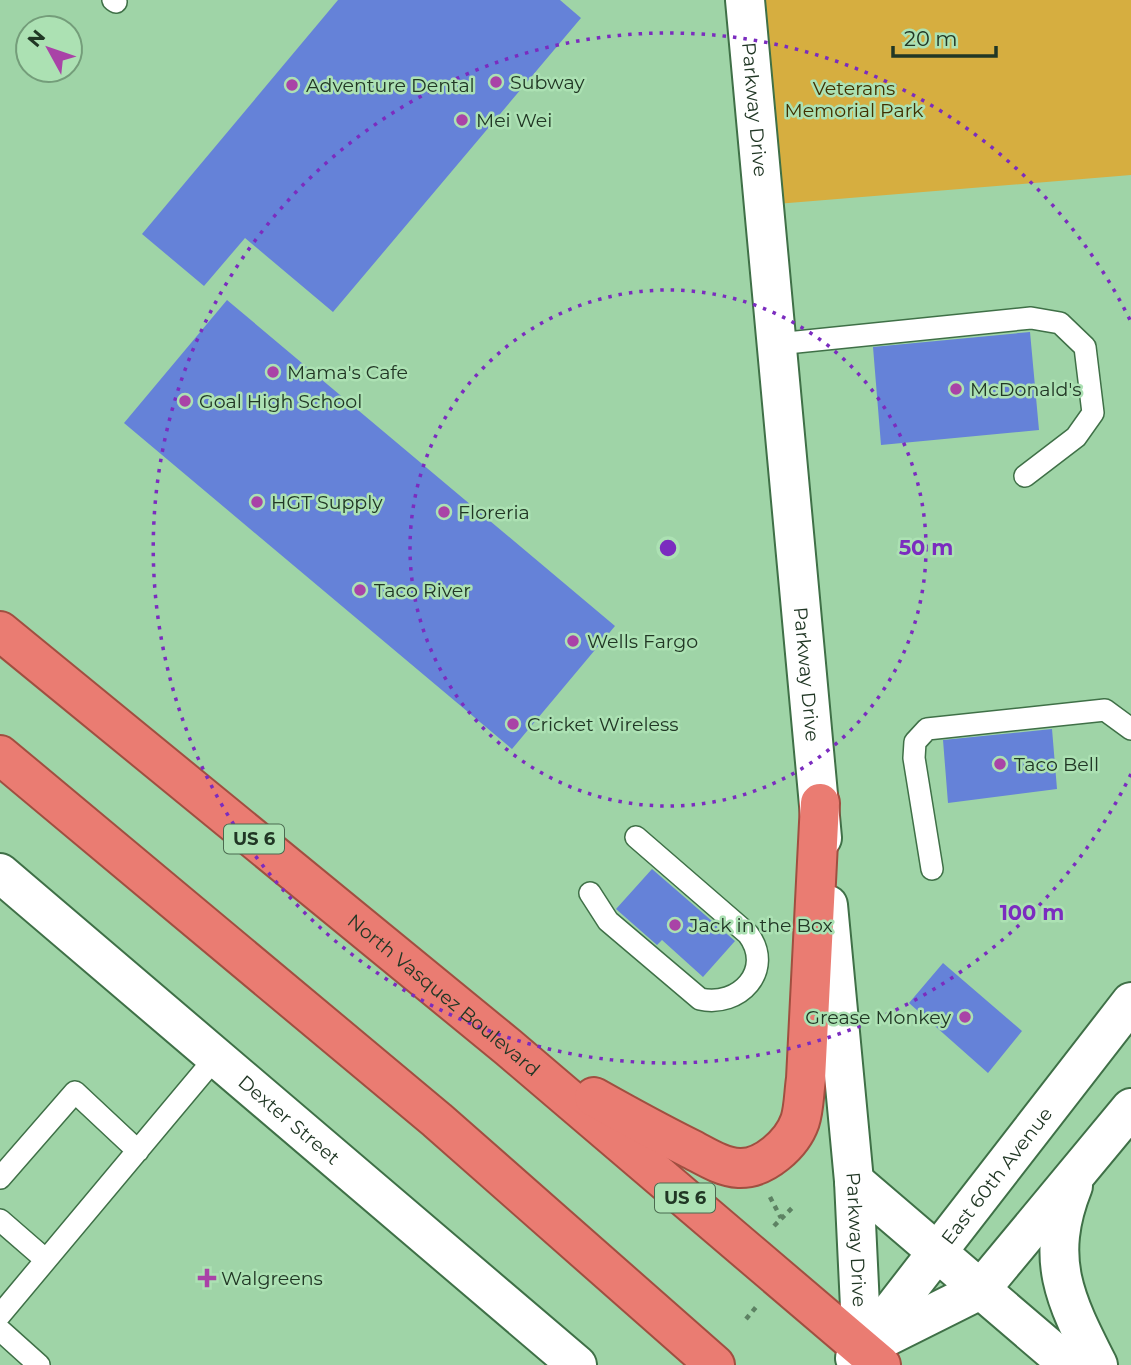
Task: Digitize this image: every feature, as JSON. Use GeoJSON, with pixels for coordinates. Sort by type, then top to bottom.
{"type":"FeatureCollection","features":[{"type":"Feature","properties":{"kind":"highway","name":"North Vasquez Boulevard"},"geometry":{"type":"LineString","coordinates":[[0,631],[508,1047],[864,1360]]}},
{"type":"Feature","properties":{"kind":"highway"},"geometry":{"type":"LineString","coordinates":[[0,755],[426,1111],[715,1365]]}},
{"type":"Feature","properties":{"kind":"highway"},"geometry":{"type":"LineString","coordinates":[[508,1047],[640,1124],[722,1164],[738,1168],[751,1167],[780,1150],[800,1121],[806,1079],[820,803]]}},
{"type":"Feature","properties":{"kind":"street","name":"Parkway Drive"},"geometry":{"type":"LineString","coordinates":[[745,0],[854,1181],[864,1360]]}},
{"type":"Feature","properties":{"kind":"street","name":"Dexter Street"},"geometry":{"type":"LineString","coordinates":[[0,873],[577,1365]]}},
{"type":"Feature","properties":{"kind":"street","name":"East 60th Avenue"},"geometry":{"type":"LineString","coordinates":[[864,1360],[936,1252],[1131,1002]]}},
{"type":"Feature","properties":{"kind":"street"},"geometry":{"type":"LineString","coordinates":[[864,1360],[980,1290],[1131,1108]]}},
{"type":"Feature","properties":{"kind":"street"},"geometry":{"type":"LineString","coordinates":[[1079,1171],[1064,1213],[1060,1235],[1060,1263],[1066,1296],[1098,1365]]}},
{"type":"Feature","properties":{"kind":"street"},"geometry":{"type":"LineString","coordinates":[[854,1181],[1069,1365]]}},
{"type":"Feature","properties":{"kind":"lane"},"geometry":{"type":"LineString","coordinates":[[777,344],[1031,318],[1060,323],[1085,347],[1093,413],[1076,437],[1026,476]]}},
{"type":"Feature","properties":{"kind":"lane"},"geometry":{"type":"LineString","coordinates":[[932,869],[914,758],[915,742],[927,729],[1105,710],[1131,729]]}},
{"type":"Feature","properties":{"kind":"lane"},"geometry":{"type":"LineString","coordinates":[[590,893],[608,921],[699,999],[712,1002],[722,1000],[743,989],[752,980],[758,957],[754,942],[748,934],[636,837]]}},
{"type":"Feature","properties":{"kind":"lane"},"geometry":{"type":"LineString","coordinates":[[0,1315],[216,1057]]}},
{"type":"Feature","properties":{"kind":"lane"},"geometry":{"type":"LineString","coordinates":[[0,1178],[75,1092],[138,1151]]}},
{"type":"Feature","properties":{"kind":"lane"},"geometry":{"type":"LineString","coordinates":[[0,1220],[46,1260]]}},
{"type":"Feature","properties":{"kind":"lane"},"geometry":{"type":"LineString","coordinates":[[0,1330],[39,1365]]}},
{"type":"Feature","properties":{"kind":"path"},"geometry":{"type":"LineString","coordinates":[[770,1196],[781,1218]]}},
{"type":"Feature","properties":{"kind":"path"},"geometry":{"type":"LineString","coordinates":[[774,1226],[793,1207]]}},
{"type":"Feature","properties":{"kind":"path"},"geometry":{"type":"LineString","coordinates":[[746,1319],[757,1305]]}},
{"type":"Feature","properties":{"kind":"green space","name":"Veterans Memorial Park"},"geometry":{"type":"Polygon","coordinates":[[[745,0],[1131,0],[1131,175],[764,205],[745,0]]]}},
{"type":"Feature","properties":{"kind":"building"},"geometry":{"type":"Polygon","coordinates":[[[338,0],[560,0],[581,18],[333,312],[245,238],[204,286],[142,234],[338,0]]]}},
{"type":"Feature","properties":{"kind":"building"},"geometry":{"type":"Polygon","coordinates":[[[227,300],[615,626],[512,749],[124,423],[227,300]]]}},
{"type":"Feature","properties":{"kind":"building","name":"McDonald's"},"geometry":{"type":"Polygon","coordinates":[[[1030,332],[1039,430],[881,445],[873,347],[1030,332]]]}},
{"type":"Feature","properties":{"kind":"building","name":"Taco Bell"},"geometry":{"type":"Polygon","coordinates":[[[1052,729],[1057,789],[948,803],[943,740],[1052,729]]]}},
{"type":"Feature","properties":{"kind":"building","name":"Jack in the Box"},"geometry":{"type":"Polygon","coordinates":[[[652,869],[735,941],[703,977],[662,940],[657,945],[616,909],[652,869]]]}},
{"type":"Feature","properties":{"kind":"building","name":"Grease Monkey"},"geometry":{"type":"Polygon","coordinates":[[[943,963],[1022,1031],[988,1073],[909,1003],[943,963]]]}},
{"type":"Feature","properties":{"kind":"place","name":"Subway"},"geometry":{"type":"Point","coordinates":[496,82]}},
{"type":"Feature","properties":{"kind":"place","name":"Adventure Dental"},"geometry":{"type":"Point","coordinates":[292,85]}},
{"type":"Feature","properties":{"kind":"place","name":"Mei Wei"},"geometry":{"type":"Point","coordinates":[462,120]}},
{"type":"Feature","properties":{"kind":"place","name":"Mama's Cafe"},"geometry":{"type":"Point","coordinates":[273,372]}},
{"type":"Feature","properties":{"kind":"place","name":"McDonald's"},"geometry":{"type":"Point","coordinates":[956,389]}},
{"type":"Feature","properties":{"kind":"place","name":"Goal High School"},"geometry":{"type":"Point","coordinates":[185,401]}},
{"type":"Feature","properties":{"kind":"place","name":"HGT Supply"},"geometry":{"type":"Point","coordinates":[257,502]}},
{"type":"Feature","properties":{"kind":"place","name":"Floreria"},"geometry":{"type":"Point","coordinates":[444,512]}},
{"type":"Feature","properties":{"kind":"place","name":"Taco River"},"geometry":{"type":"Point","coordinates":[360,590]}},
{"type":"Feature","properties":{"kind":"place","name":"Wells Fargo"},"geometry":{"type":"Point","coordinates":[573,641]}},
{"type":"Feature","properties":{"kind":"place","name":"Cricket Wireless"},"geometry":{"type":"Point","coordinates":[513,724]}},
{"type":"Feature","properties":{"kind":"place","name":"Taco Bell"},"geometry":{"type":"Point","coordinates":[1000,764]}},
{"type":"Feature","properties":{"kind":"place","name":"Jack in the Box"},"geometry":{"type":"Point","coordinates":[675,925]}},
{"type":"Feature","properties":{"kind":"place","name":"Grease Monkey"},"geometry":{"type":"Point","coordinates":[965,1017]}},
{"type":"Feature","properties":{"kind":"place","name":"Walgreens"},"geometry":{"type":"Point","coordinates":[207,1278]}}]}
